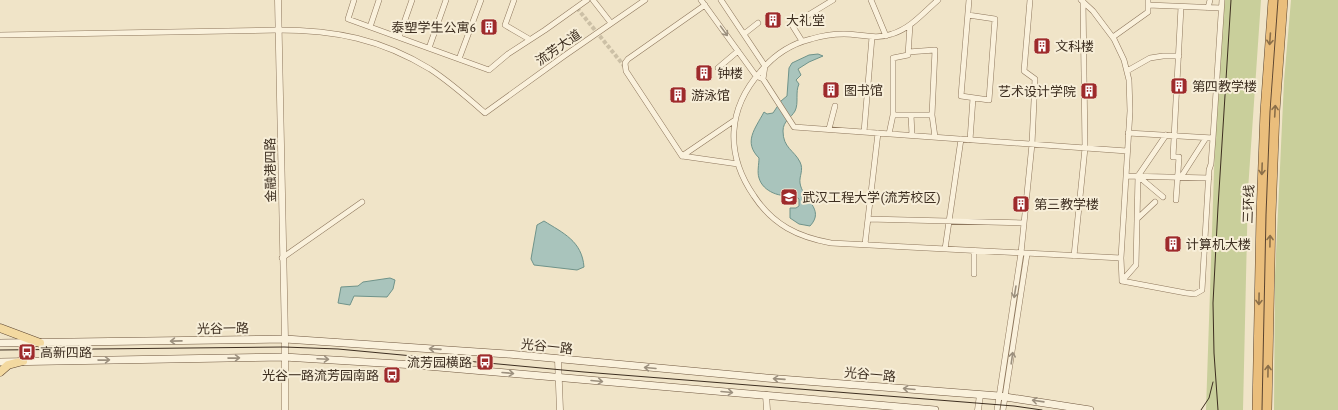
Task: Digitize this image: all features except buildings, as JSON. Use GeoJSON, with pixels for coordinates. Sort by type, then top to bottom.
{"type":"FeatureCollection","features":[{"type":"Feature","properties":{"kind":"highway","name":"三环线"},"geometry":{"type":"LineString","coordinates":[[1257,410],[1262,183],[1272,0]]}},
{"type":"Feature","properties":{"kind":"highway","name":"三环线"},"geometry":{"type":"LineString","coordinates":[[1267,410],[1274,118],[1283,0]]}},
{"type":"Feature","properties":{"kind":"main road"},"geometry":{"type":"LineString","coordinates":[[0,328],[40,343]]}},
{"type":"Feature","properties":{"kind":"main road","name":"光谷一路"},"geometry":{"type":"LineString","coordinates":[[0,343],[285,339],[507,354],[558,360],[766,378],[1002,396],[1090,410]]}},
{"type":"Feature","properties":{"kind":"main road"},"geometry":{"type":"LineString","coordinates":[[0,362],[284,357],[416,365],[935,410]]}},
{"type":"Feature","properties":{"kind":"main road"},"geometry":{"type":"LineString","coordinates":[[0,372],[8,365],[23,361]]}},
{"type":"Feature","properties":{"kind":"street","name":"金融港四路"},"geometry":{"type":"LineString","coordinates":[[278,0],[282,258],[285,339],[285,410]]}},
{"type":"Feature","properties":{"kind":"street"},"geometry":{"type":"LineString","coordinates":[[354,0],[348,19],[489,70],[499,60],[573,11],[587,0]]}},
{"type":"Feature","properties":{"kind":"street"},"geometry":{"type":"LineString","coordinates":[[370,27],[379,0]]}},
{"type":"Feature","properties":{"kind":"street"},"geometry":{"type":"LineString","coordinates":[[399,37],[412,0]]}},
{"type":"Feature","properties":{"kind":"street"},"geometry":{"type":"LineString","coordinates":[[429,48],[446,0]]}},
{"type":"Feature","properties":{"kind":"street"},"geometry":{"type":"LineString","coordinates":[[459,59],[481,0]]}},
{"type":"Feature","properties":{"kind":"street"},"geometry":{"type":"LineString","coordinates":[[514,0],[505,25],[529,39]]}},
{"type":"Feature","properties":{"kind":"street"},"geometry":{"type":"LineString","coordinates":[[594,0],[611,23]]}},
{"type":"Feature","properties":{"kind":"street","name":"流芳大道"},"geometry":{"type":"LineString","coordinates":[[278,30],[309,30],[333,33],[364,40],[392,50],[413,59],[449,82],[485,113],[645,0]]}},
{"type":"Feature","properties":{"kind":"street"},"geometry":{"type":"LineString","coordinates":[[701,0],[756,76],[763,79],[794,127],[1127,151]]}},
{"type":"Feature","properties":{"kind":"street"},"geometry":{"type":"LineString","coordinates":[[722,0],[765,66],[763,79]]}},
{"type":"Feature","properties":{"kind":"street"},"geometry":{"type":"LineString","coordinates":[[802,41],[792,25],[833,0]]}},
{"type":"Feature","properties":{"kind":"street"},"geometry":{"type":"LineString","coordinates":[[871,0],[886,36]]}},
{"type":"Feature","properties":{"kind":"street"},"geometry":{"type":"LineString","coordinates":[[938,0],[910,25],[896,33],[886,36],[872,37],[841,34],[802,41],[782,51],[765,66],[756,76],[743,96],[735,120],[733,138],[738,164],[746,185],[757,201],[768,214],[780,224],[792,231],[810,239],[832,243],[1121,258]]}},
{"type":"Feature","properties":{"kind":"street"},"geometry":{"type":"LineString","coordinates":[[968,16],[995,19],[989,100],[961,96],[969,0]]}},
{"type":"Feature","properties":{"kind":"street"},"geometry":{"type":"LineString","coordinates":[[997,410],[1002,396],[1024,253],[1024,224],[1032,144],[1035,79],[1024,71],[1030,0]]}},
{"type":"Feature","properties":{"kind":"street"},"geometry":{"type":"LineString","coordinates":[[1082,0],[1113,36],[1118,45],[1130,80],[1121,258],[1122,281]]}},
{"type":"Feature","properties":{"kind":"street"},"geometry":{"type":"LineString","coordinates":[[1074,256],[1085,148],[1082,0]]}},
{"type":"Feature","properties":{"kind":"street"},"geometry":{"type":"LineString","coordinates":[[1208,8],[1210,0]]}},
{"type":"Feature","properties":{"kind":"street"},"geometry":{"type":"LineString","coordinates":[[1122,281],[1186,293],[1196,294],[1202,290],[1208,178],[1213,138],[1222,0]]}},
{"type":"Feature","properties":{"kind":"street"},"geometry":{"type":"LineString","coordinates":[[1113,36],[1148,12],[1148,3],[1182,7],[1221,8]]}},
{"type":"Feature","properties":{"kind":"street"},"geometry":{"type":"LineString","coordinates":[[682,156],[661,117],[626,71],[626,63],[628,59],[704,5]]}},
{"type":"Feature","properties":{"kind":"street"},"geometry":{"type":"LineString","coordinates":[[1176,200],[1179,177],[1179,157],[1173,156],[1182,7]]}},
{"type":"Feature","properties":{"kind":"street"},"geometry":{"type":"LineString","coordinates":[[744,34],[758,23]]}},
{"type":"Feature","properties":{"kind":"street"},"geometry":{"type":"LineString","coordinates":[[889,134],[893,115],[893,58],[908,55],[910,25]]}},
{"type":"Feature","properties":{"kind":"street"},"geometry":{"type":"LineString","coordinates":[[0,35],[278,30]]}},
{"type":"Feature","properties":{"kind":"street"},"geometry":{"type":"LineString","coordinates":[[864,132],[872,37]]}},
{"type":"Feature","properties":{"kind":"street"},"geometry":{"type":"LineString","coordinates":[[908,52],[935,50],[932,115],[935,137]]}},
{"type":"Feature","properties":{"kind":"street"},"geometry":{"type":"LineString","coordinates":[[718,68],[738,51]]}},
{"type":"Feature","properties":{"kind":"street"},"geometry":{"type":"LineString","coordinates":[[1127,71],[1150,58],[1179,56]]}},
{"type":"Feature","properties":{"kind":"street"},"geometry":{"type":"LineString","coordinates":[[970,140],[973,98]]}},
{"type":"Feature","properties":{"kind":"street"},"geometry":{"type":"LineString","coordinates":[[829,129],[835,106]]}},
{"type":"Feature","properties":{"kind":"street"},"geometry":{"type":"LineString","coordinates":[[893,115],[932,115]]}},
{"type":"Feature","properties":{"kind":"street"},"geometry":{"type":"LineString","coordinates":[[912,115],[912,135]]}},
{"type":"Feature","properties":{"kind":"street"},"geometry":{"type":"LineString","coordinates":[[682,156],[735,120]]}},
{"type":"Feature","properties":{"kind":"street"},"geometry":{"type":"LineString","coordinates":[[865,244],[878,133]]}},
{"type":"Feature","properties":{"kind":"street"},"geometry":{"type":"LineString","coordinates":[[1128,133],[1213,138]]}},
{"type":"Feature","properties":{"kind":"street"},"geometry":{"type":"LineString","coordinates":[[1122,281],[1136,265],[1138,176],[1166,135]]}},
{"type":"Feature","properties":{"kind":"street"},"geometry":{"type":"LineString","coordinates":[[1179,177],[1206,138]]}},
{"type":"Feature","properties":{"kind":"street"},"geometry":{"type":"LineString","coordinates":[[945,249],[961,139]]}},
{"type":"Feature","properties":{"kind":"street"},"geometry":{"type":"LineString","coordinates":[[682,156],[738,164]]}},
{"type":"Feature","properties":{"kind":"street"},"geometry":{"type":"LineString","coordinates":[[1126,176],[1208,178]]}},
{"type":"Feature","properties":{"kind":"street"},"geometry":{"type":"LineString","coordinates":[[1138,176],[1163,197]]}},
{"type":"Feature","properties":{"kind":"street"},"geometry":{"type":"LineString","coordinates":[[282,258],[362,202]]}},
{"type":"Feature","properties":{"kind":"street"},"geometry":{"type":"LineString","coordinates":[[1138,218],[1155,202]]}},
{"type":"Feature","properties":{"kind":"street"},"geometry":{"type":"LineString","coordinates":[[868,219],[1024,224]]}},
{"type":"Feature","properties":{"kind":"street"},"geometry":{"type":"LineString","coordinates":[[974,251],[974,274]]}},
{"type":"Feature","properties":{"kind":"street"},"geometry":{"type":"LineString","coordinates":[[558,360],[560,410]]}},
{"type":"Feature","properties":{"kind":"street"},"geometry":{"type":"LineString","coordinates":[[766,395],[767,410]]}},
{"type":"Feature","properties":{"kind":"street"},"geometry":{"type":"LineString","coordinates":[[978,410],[980,395]]}},
{"type":"Feature","properties":{"kind":"street"},"geometry":{"type":"LineString","coordinates":[[1002,396],[1003,410]]}},
{"type":"Feature","properties":{"kind":"green space"},"geometry":{"type":"Polygon","coordinates":[[[1223,0],[1261,0],[1248,190],[1243,410],[1206,410],[1215,142],[1223,0]]]}},
{"type":"Feature","properties":{"kind":"green space"},"geometry":{"type":"Polygon","coordinates":[[[1291,0],[1338,0],[1338,410],[1274,410],[1275,276],[1284,81],[1291,0]]]}},
{"type":"Feature","properties":{"kind":"water"},"geometry":{"type":"Polygon","coordinates":[[[818,54],[823,56],[798,69],[801,75],[796,80],[799,84],[797,90],[797,105],[795,111],[783,128],[783,137],[787,145],[798,158],[802,168],[800,183],[802,189],[814,209],[814,220],[810,226],[799,224],[790,218],[790,208],[796,208],[799,206],[799,199],[794,195],[784,196],[773,193],[761,183],[758,173],[759,158],[754,152],[751,141],[754,130],[764,112],[767,114],[773,113],[781,101],[787,96],[789,68],[792,63],[809,55],[818,54]]]}},
{"type":"Feature","properties":{"kind":"water"},"geometry":{"type":"Polygon","coordinates":[[[544,221],[564,234],[575,244],[580,251],[584,267],[577,270],[534,265],[531,259],[537,225],[544,221]]]}},
{"type":"Feature","properties":{"kind":"water"},"geometry":{"type":"Polygon","coordinates":[[[390,278],[395,280],[393,289],[387,297],[354,296],[350,305],[338,303],[341,287],[358,286],[363,282],[390,278]]]}},
{"type":"Feature","properties":{"kind":"tunnel"},"geometry":{"type":"LineString","coordinates":[[577,8],[625,67]]}},
{"type":"Feature","properties":{"kind":"tram line"},"geometry":{"type":"LineString","coordinates":[[1218,410],[1214,353],[1213,303],[1231,0]]}},
{"type":"Feature","properties":{"kind":"tram line"},"geometry":{"type":"LineString","coordinates":[[0,350],[284,347],[338,349],[584,372],[1014,406],[1042,410]]}},
{"type":"Feature","properties":{"kind":"tram line"},"geometry":{"type":"LineString","coordinates":[[1201,410],[1209,398],[1213,382]]}},
{"type":"Feature","properties":{"kind":"place","name":"大礼堂"},"geometry":{"type":"Point","coordinates":[773,20]}},
{"type":"Feature","properties":{"kind":"place","name":"泰塑学生公寓6"},"geometry":{"type":"Point","coordinates":[489,27]}},
{"type":"Feature","properties":{"kind":"place","name":"文科楼"},"geometry":{"type":"Point","coordinates":[1042,46]}},
{"type":"Feature","properties":{"kind":"place","name":"钟楼"},"geometry":{"type":"Point","coordinates":[704,73]}},
{"type":"Feature","properties":{"kind":"place","name":"第四教学楼"},"geometry":{"type":"Point","coordinates":[1179,86]}},
{"type":"Feature","properties":{"kind":"place","name":"图书馆"},"geometry":{"type":"Point","coordinates":[831,90]}},
{"type":"Feature","properties":{"kind":"place","name":"艺术设计学院"},"geometry":{"type":"Point","coordinates":[1089,91]}},
{"type":"Feature","properties":{"kind":"place","name":"游泳馆"},"geometry":{"type":"Point","coordinates":[678,95]}},
{"type":"Feature","properties":{"kind":"place","name":"武汉工程大学(流芳校区)"},"geometry":{"type":"Point","coordinates":[789,197]}},
{"type":"Feature","properties":{"kind":"place","name":"第三教学楼"},"geometry":{"type":"Point","coordinates":[1021,204]}},
{"type":"Feature","properties":{"kind":"place","name":"计算机大楼"},"geometry":{"type":"Point","coordinates":[1173,244]}},
{"type":"Feature","properties":{"kind":"place","name":"高新四路"},"geometry":{"type":"Point","coordinates":[27,352]}},
{"type":"Feature","properties":{"kind":"place","name":"流芳园横路"},"geometry":{"type":"Point","coordinates":[485,362]}},
{"type":"Feature","properties":{"kind":"place","name":"光谷一路流芳园南路"},"geometry":{"type":"Point","coordinates":[392,375]}}]}
